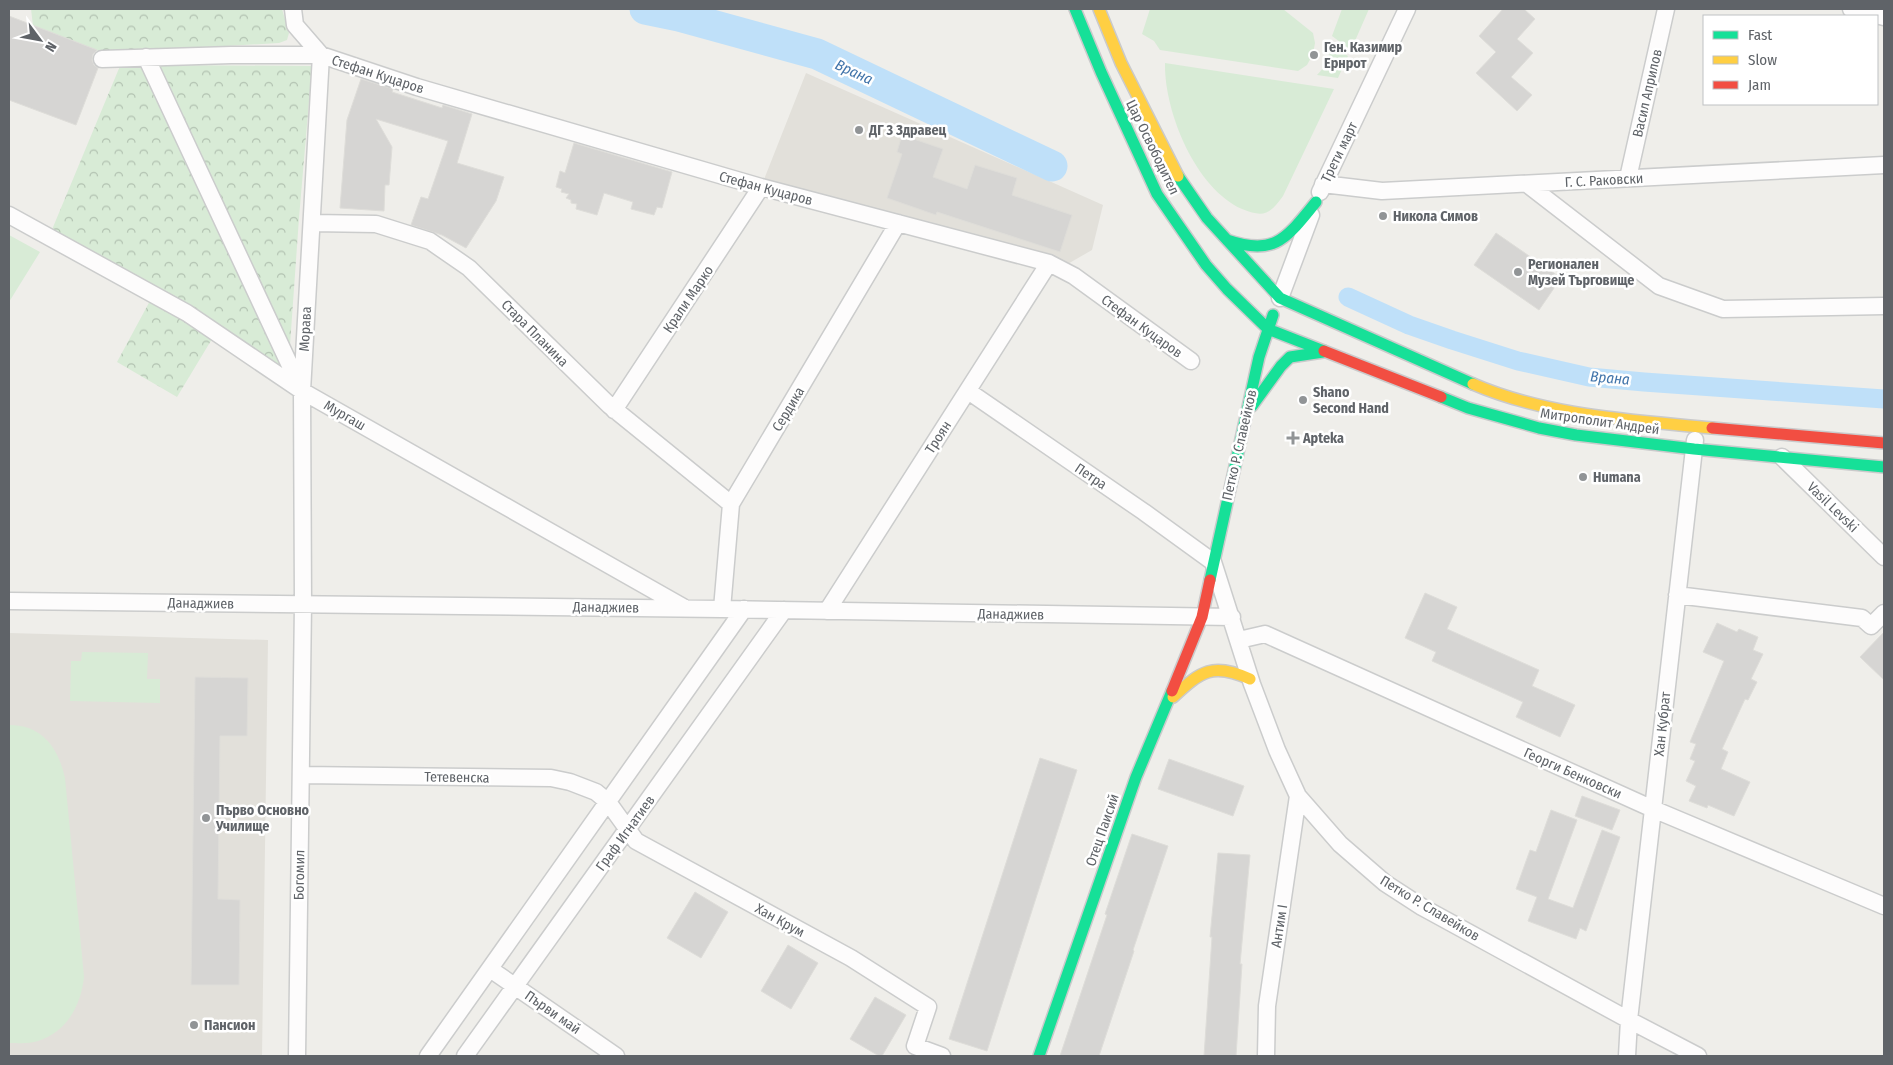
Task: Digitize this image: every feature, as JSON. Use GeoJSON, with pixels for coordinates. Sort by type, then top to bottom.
{"type":"FeatureCollection","features":[{"type":"Feature","properties":{"kind":"main road","name":"Цар Освободител"},"geometry":{"type":"LineString","coordinates":[[1075,9],[1101,72],[1157,194],[1206,265],[1227,290],[1268,329]]}},
{"type":"Feature","properties":{"kind":"main road","name":"Цар Освободител"},"geometry":{"type":"LineString","coordinates":[[1099,9],[1121,63],[1180,179],[1207,218],[1280,298]]}},
{"type":"Feature","properties":{"kind":"main road"},"geometry":{"type":"LineString","coordinates":[[1227,240],[1240,246],[1254,249],[1277,243],[1288,235],[1316,202]]}},
{"type":"Feature","properties":{"kind":"main road","name":"Петко Р. Славейков"},"geometry":{"type":"LineString","coordinates":[[1202,617],[1259,357],[1280,298]]}},
{"type":"Feature","properties":{"kind":"main road","name":"Митрополит Андрей"},"geometry":{"type":"LineString","coordinates":[[1280,298],[1483,388],[1517,401],[1568,412],[1696,427],[1884,443]]}},
{"type":"Feature","properties":{"kind":"main road","name":"Митрополит Андрей"},"geometry":{"type":"LineString","coordinates":[[1268,329],[1468,408],[1501,418],[1576,435],[1694,449],[1884,467]]}},
{"type":"Feature","properties":{"kind":"main road"},"geometry":{"type":"LineString","coordinates":[[1246,415],[1281,366],[1290,357],[1326,352]]}},
{"type":"Feature","properties":{"kind":"main road","name":"Отец Паисий"},"geometry":{"type":"LineString","coordinates":[[1040,1056],[1136,777],[1202,617]]}},
{"type":"Feature","properties":{"kind":"main road"},"geometry":{"type":"LineString","coordinates":[[1167,703],[1194,677],[1212,670],[1227,669],[1250,679]]}},
{"type":"Feature","properties":{"kind":"street"},"geometry":{"type":"LineString","coordinates":[[293,9],[295,25],[321,55]]}},
{"type":"Feature","properties":{"kind":"street","name":"Трети март"},"geometry":{"type":"LineString","coordinates":[[1280,298],[1323,184],[1407,9]]}},
{"type":"Feature","properties":{"kind":"street","name":"Васил Априлов"},"geometry":{"type":"LineString","coordinates":[[1628,178],[1666,9]]}},
{"type":"Feature","properties":{"kind":"street"},"geometry":{"type":"LineString","coordinates":[[1851,9],[1876,15]]}},
{"type":"Feature","properties":{"kind":"street"},"geometry":{"type":"LineString","coordinates":[[102,59],[231,55],[321,55]]}},
{"type":"Feature","properties":{"kind":"street","name":"Стефан Куцаров"},"geometry":{"type":"LineString","coordinates":[[321,55],[417,87],[761,187],[1048,263],[1074,276],[1191,361]]}},
{"type":"Feature","properties":{"kind":"street","name":"Морава"},"geometry":{"type":"LineString","coordinates":[[303,604],[302,391],[321,55]]}},
{"type":"Feature","properties":{"kind":"street"},"geometry":{"type":"LineString","coordinates":[[146,57],[302,391]]}},
{"type":"Feature","properties":{"kind":"street","name":"Г. С. Раковски"},"geometry":{"type":"LineString","coordinates":[[1323,184],[1382,190],[1884,165]]}},
{"type":"Feature","properties":{"kind":"street"},"geometry":{"type":"LineString","coordinates":[[1527,184],[1659,286],[1723,309],[1884,306]]}},
{"type":"Feature","properties":{"kind":"street","name":"Крали Марко"},"geometry":{"type":"LineString","coordinates":[[614,410],[761,187]]}},
{"type":"Feature","properties":{"kind":"street","name":"Мургаш"},"geometry":{"type":"LineString","coordinates":[[9,215],[186,313],[302,391],[686,608]]}},
{"type":"Feature","properties":{"kind":"street","name":"Стара Планина"},"geometry":{"type":"LineString","coordinates":[[312,223],[376,224],[430,241],[469,268],[614,410],[731,504]]}},
{"type":"Feature","properties":{"kind":"street","name":"Сердика"},"geometry":{"type":"LineString","coordinates":[[722,609],[731,504],[898,223]]}},
{"type":"Feature","properties":{"kind":"street","name":"Троян"},"geometry":{"type":"LineString","coordinates":[[827,610],[1048,263]]}},
{"type":"Feature","properties":{"kind":"street","name":"Петра"},"geometry":{"type":"LineString","coordinates":[[968,391],[1144,512],[1213,562]]}},
{"type":"Feature","properties":{"kind":"street","name":"Хан Кубрат"},"geometry":{"type":"LineString","coordinates":[[1627,1056],[1629,1020],[1696,427]]}},
{"type":"Feature","properties":{"kind":"street","name":"Vasil Levski"},"geometry":{"type":"LineString","coordinates":[[1782,457],[1884,557]]}},
{"type":"Feature","properties":{"kind":"street","name":"Петко Р. Славейков"},"geometry":{"type":"LineString","coordinates":[[1213,562],[1232,617],[1250,679],[1277,750],[1298,796],[1340,844],[1385,883],[1422,907],[1698,1056]]}},
{"type":"Feature","properties":{"kind":"street"},"geometry":{"type":"LineString","coordinates":[[1677,595],[1862,618],[1871,626],[1884,613]]}},
{"type":"Feature","properties":{"kind":"street","name":"Данаджиев"},"geometry":{"type":"LineString","coordinates":[[9,601],[686,608],[1202,617]]}},
{"type":"Feature","properties":{"kind":"street","name":"Богомил"},"geometry":{"type":"LineString","coordinates":[[297,1056],[303,604]]}},
{"type":"Feature","properties":{"kind":"street"},"geometry":{"type":"LineString","coordinates":[[428,1056],[744,609]]}},
{"type":"Feature","properties":{"kind":"street","name":"Граф Игнатиев"},"geometry":{"type":"LineString","coordinates":[[464,1056],[784,610]]}},
{"type":"Feature","properties":{"kind":"street"},"geometry":{"type":"LineString","coordinates":[[1202,617],[1232,617]]}},
{"type":"Feature","properties":{"kind":"street","name":"Георги Бенковски"},"geometry":{"type":"LineString","coordinates":[[1239,640],[1265,634],[1653,809],[1884,906]]}},
{"type":"Feature","properties":{"kind":"street","name":"Тетевенска"},"geometry":{"type":"LineString","coordinates":[[301,775],[552,778],[570,782],[596,792],[608,802]]}},
{"type":"Feature","properties":{"kind":"street","name":"Антим I"},"geometry":{"type":"LineString","coordinates":[[1266,1056],[1267,1006],[1298,796]]}},
{"type":"Feature","properties":{"kind":"street","name":"Хан Крум"},"geometry":{"type":"LineString","coordinates":[[608,802],[636,841],[851,958],[928,1007],[915,1046],[942,1056]]}},
{"type":"Feature","properties":{"kind":"street","name":"Първи май"},"geometry":{"type":"LineString","coordinates":[[490,969],[616,1056]]}},
{"type":"Feature","properties":{"kind":"shaded area","name":"ДГ 3 Здравец"},"geometry":{"type":"Polygon","coordinates":[[[806,73],[1103,205],[1092,250],[1059,269],[761,187],[806,73]]]}},
{"type":"Feature","properties":{"kind":"shaded area"},"geometry":{"type":"Polygon","coordinates":[[[9,633],[268,640],[262,1056],[9,1056],[9,633]]]}},
{"type":"Feature","properties":{"kind":"green space"},"geometry":{"type":"Polygon","coordinates":[[[31,9],[282,9],[289,33],[287,40],[279,43],[104,53],[33,26],[31,9]]]}},
{"type":"Feature","properties":{"kind":"green space"},"geometry":{"type":"Polygon","coordinates":[[[1150,9],[1283,9],[1313,33],[1315,43],[1313,54],[1307,65],[1298,71],[1160,50],[1154,41],[1142,34],[1150,9]]]}},
{"type":"Feature","properties":{"kind":"green space"},"geometry":{"type":"Polygon","coordinates":[[[1342,9],[1369,9],[1351,50],[1332,36],[1342,9]]]}},
{"type":"Feature","properties":{"kind":"green space"},"geometry":{"type":"Polygon","coordinates":[[[1331,44],[1348,56],[1338,78],[1317,75],[1327,61],[1331,44]]]}},
{"type":"Feature","properties":{"kind":"green space"},"geometry":{"type":"Polygon","coordinates":[[[1165,63],[1334,89],[1283,196],[1266,213],[1250,212],[1225,199],[1210,184],[1197,166],[1177,125],[1170,103],[1165,63]]]}},
{"type":"Feature","properties":{"kind":"green space"},"geometry":{"type":"Polygon","coordinates":[[[143,65],[286,376],[51,232],[120,66],[143,65]]]}},
{"type":"Feature","properties":{"kind":"green space"},"geometry":{"type":"Polygon","coordinates":[[[158,65],[312,66],[290,345],[158,65]]]}},
{"type":"Feature","properties":{"kind":"green space"},"geometry":{"type":"Polygon","coordinates":[[[9,235],[40,252],[9,302],[9,235]]]}},
{"type":"Feature","properties":{"kind":"green space"},"geometry":{"type":"Polygon","coordinates":[[[151,299],[185,319],[212,339],[177,397],[117,362],[151,299]]]}},
{"type":"Feature","properties":{"kind":"green space"},"geometry":{"type":"Polygon","coordinates":[[[82,652],[148,653],[147,679],[160,679],[160,703],[70,701],[71,661],[81,661],[82,652]]]}},
{"type":"Feature","properties":{"kind":"green space"},"geometry":{"type":"Polygon","coordinates":[[[9,725],[31,729],[47,740],[62,767],[65,778],[84,977],[80,998],[65,1024],[48,1037],[28,1043],[10,1043],[9,725]]]}},
{"type":"Feature","properties":{"kind":"building"},"geometry":{"type":"Polygon","coordinates":[[[1503,9],[1524,9],[1535,19],[1517,39],[1533,53],[1511,77],[1532,95],[1517,111],[1476,73],[1496,52],[1479,36],[1503,9]]]}},
{"type":"Feature","properties":{"kind":"building"},"geometry":{"type":"Polygon","coordinates":[[[9,16],[97,50],[93,54],[92,60],[98,68],[76,125],[9,100],[9,16]]]}},
{"type":"Feature","properties":{"kind":"building"},"geometry":{"type":"Polygon","coordinates":[[[361,79],[393,89],[392,92],[442,108],[443,105],[472,114],[457,163],[504,177],[496,201],[466,248],[442,235],[411,225],[421,197],[428,199],[448,141],[376,119],[392,147],[389,185],[385,185],[384,211],[340,208],[347,120],[361,79]]]}},
{"type":"Feature","properties":{"kind":"building"},"geometry":{"type":"Polygon","coordinates":[[[902,135],[943,149],[933,177],[967,189],[975,165],[1017,178],[1012,195],[1072,215],[1060,252],[937,212],[936,215],[887,198],[902,154],[897,152],[902,135]]]}},
{"type":"Feature","properties":{"kind":"building"},"geometry":{"type":"Polygon","coordinates":[[[574,143],[672,172],[662,208],[657,207],[654,215],[631,209],[633,202],[604,193],[597,215],[576,209],[577,204],[571,203],[571,200],[566,198],[569,194],[561,192],[562,189],[556,187],[560,171],[565,173],[574,143]]]}},
{"type":"Feature","properties":{"kind":"building","name":"Регионален Музей Търговище"},"geometry":{"type":"Polygon","coordinates":[[[1496,233],[1561,278],[1539,310],[1474,265],[1496,233]]]}},
{"type":"Feature","properties":{"kind":"building"},"geometry":{"type":"Polygon","coordinates":[[[1425,593],[1457,607],[1447,629],[1539,670],[1532,686],[1575,705],[1560,737],[1516,717],[1523,702],[1432,661],[1436,652],[1405,638],[1425,593]]]}},
{"type":"Feature","properties":{"kind":"building"},"geometry":{"type":"Polygon","coordinates":[[[1717,623],[1737,632],[1739,629],[1758,637],[1753,650],[1763,654],[1751,679],[1757,682],[1748,700],[1745,699],[1722,749],[1728,752],[1721,769],[1750,782],[1734,816],[1708,805],[1707,808],[1689,801],[1696,786],[1686,781],[1695,761],[1690,759],[1696,744],[1690,742],[1724,661],[1703,652],[1717,623]]]}},
{"type":"Feature","properties":{"kind":"building"},"geometry":{"type":"Polygon","coordinates":[[[1884,632],[1884,680],[1860,657],[1884,632]]]}},
{"type":"Feature","properties":{"kind":"building","name":"Първо Основно Училище"},"geometry":{"type":"Polygon","coordinates":[[[195,677],[248,678],[247,736],[220,736],[218,899],[240,900],[239,985],[191,985],[195,677]]]}},
{"type":"Feature","properties":{"kind":"building"},"geometry":{"type":"Polygon","coordinates":[[[1040,758],[1077,770],[987,1051],[949,1039],[1040,758]]]}},
{"type":"Feature","properties":{"kind":"building"},"geometry":{"type":"Polygon","coordinates":[[[1169,759],[1244,786],[1233,816],[1158,789],[1169,759]]]}},
{"type":"Feature","properties":{"kind":"building"},"geometry":{"type":"Polygon","coordinates":[[[1582,796],[1620,810],[1612,830],[1575,816],[1582,796]]]}},
{"type":"Feature","properties":{"kind":"building"},"geometry":{"type":"Polygon","coordinates":[[[1551,810],[1577,820],[1548,899],[1573,908],[1602,830],[1620,837],[1586,931],[1580,928],[1576,939],[1528,921],[1537,897],[1516,889],[1530,850],[1536,852],[1551,810]]]}},
{"type":"Feature","properties":{"kind":"building"},"geometry":{"type":"Polygon","coordinates":[[[1132,834],[1168,846],[1134,951],[1099,1056],[1060,1056],[1107,915],[1105,914],[1132,834]]]}},
{"type":"Feature","properties":{"kind":"building"},"geometry":{"type":"Polygon","coordinates":[[[1218,853],[1250,855],[1240,964],[1242,964],[1236,1056],[1204,1056],[1212,937],[1210,937],[1218,853]]]}},
{"type":"Feature","properties":{"kind":"building"},"geometry":{"type":"Polygon","coordinates":[[[695,892],[728,912],[701,958],[667,938],[695,892]]]}},
{"type":"Feature","properties":{"kind":"building"},"geometry":{"type":"Polygon","coordinates":[[[788,945],[818,963],[791,1009],[761,991],[788,945]]]}},
{"type":"Feature","properties":{"kind":"building"},"geometry":{"type":"Polygon","coordinates":[[[875,997],[906,1015],[882,1056],[850,1039],[875,997]]]}},
{"type":"Feature","properties":{"kind":"waterway","name":"Врана"},"geometry":{"type":"LineString","coordinates":[[645,9],[679,16],[817,54],[1052,166]]}},
{"type":"Feature","properties":{"kind":"waterway","name":"Врана"},"geometry":{"type":"LineString","coordinates":[[1348,297],[1409,325],[1452,340],[1518,361],[1589,377],[1884,399]]}},
{"type":"Feature","properties":{"kind":"traffic: fast"},"geometry":{"type":"LineString","coordinates":[[1075,9],[1101,72],[1157,194],[1206,265],[1227,289],[1268,329],[1324,351]]}},
{"type":"Feature","properties":{"kind":"traffic: fast"},"geometry":{"type":"LineString","coordinates":[[1178,176],[1207,218],[1280,298],[1473,384]]}},
{"type":"Feature","properties":{"kind":"traffic: fast"},"geometry":{"type":"LineString","coordinates":[[1227,240],[1244,245],[1269,245],[1288,234],[1316,202]]}},
{"type":"Feature","properties":{"kind":"traffic: fast"},"geometry":{"type":"LineString","coordinates":[[1210,580],[1259,357],[1273,315]]}},
{"type":"Feature","properties":{"kind":"traffic: fast"},"geometry":{"type":"LineString","coordinates":[[1252,406],[1281,366],[1290,357],[1323,352]]}},
{"type":"Feature","properties":{"kind":"traffic: fast"},"geometry":{"type":"LineString","coordinates":[[1441,397],[1468,408],[1539,428],[1576,435],[1694,449],[1884,467]]}},
{"type":"Feature","properties":{"kind":"traffic: fast"},"geometry":{"type":"LineString","coordinates":[[1039,1056],[1136,777],[1172,691]]}},
{"type":"Feature","properties":{"kind":"traffic: slow"},"geometry":{"type":"LineString","coordinates":[[1099,9],[1121,63],[1178,176]]}},
{"type":"Feature","properties":{"kind":"traffic: slow"},"geometry":{"type":"LineString","coordinates":[[1473,384],[1501,395],[1560,410],[1621,419],[1712,428]]}},
{"type":"Feature","properties":{"kind":"traffic: slow"},"geometry":{"type":"LineString","coordinates":[[1173,697],[1200,675],[1208,672],[1226,671],[1250,679]]}},
{"type":"Feature","properties":{"kind":"traffic: jam"},"geometry":{"type":"LineString","coordinates":[[1324,351],[1441,397]]}},
{"type":"Feature","properties":{"kind":"traffic: jam"},"geometry":{"type":"LineString","coordinates":[[1712,428],[1884,443]]}},
{"type":"Feature","properties":{"kind":"traffic: jam"},"geometry":{"type":"LineString","coordinates":[[1172,691],[1202,617],[1210,580]]}},
{"type":"Feature","properties":{"kind":"place","name":"Ген. Казимир Ернрот"},"geometry":{"type":"Point","coordinates":[1314,55]}},
{"type":"Feature","properties":{"kind":"place","name":"ДГ 3 Здравец"},"geometry":{"type":"Point","coordinates":[859,130]}},
{"type":"Feature","properties":{"kind":"place","name":"Никола Симов"},"geometry":{"type":"Point","coordinates":[1383,216]}},
{"type":"Feature","properties":{"kind":"place","name":"Регионален Музей Търговище"},"geometry":{"type":"Point","coordinates":[1518,272]}},
{"type":"Feature","properties":{"kind":"place","name":"Shano Second Hand"},"geometry":{"type":"Point","coordinates":[1303,400]}},
{"type":"Feature","properties":{"kind":"place","name":"Apteka"},"geometry":{"type":"Point","coordinates":[1293,438]}},
{"type":"Feature","properties":{"kind":"place","name":"Humana"},"geometry":{"type":"Point","coordinates":[1583,477]}},
{"type":"Feature","properties":{"kind":"place","name":"Първо Основно Училище"},"geometry":{"type":"Point","coordinates":[206,818]}},
{"type":"Feature","properties":{"kind":"place","name":"Пансион"},"geometry":{"type":"Point","coordinates":[194,1025]}}]}
